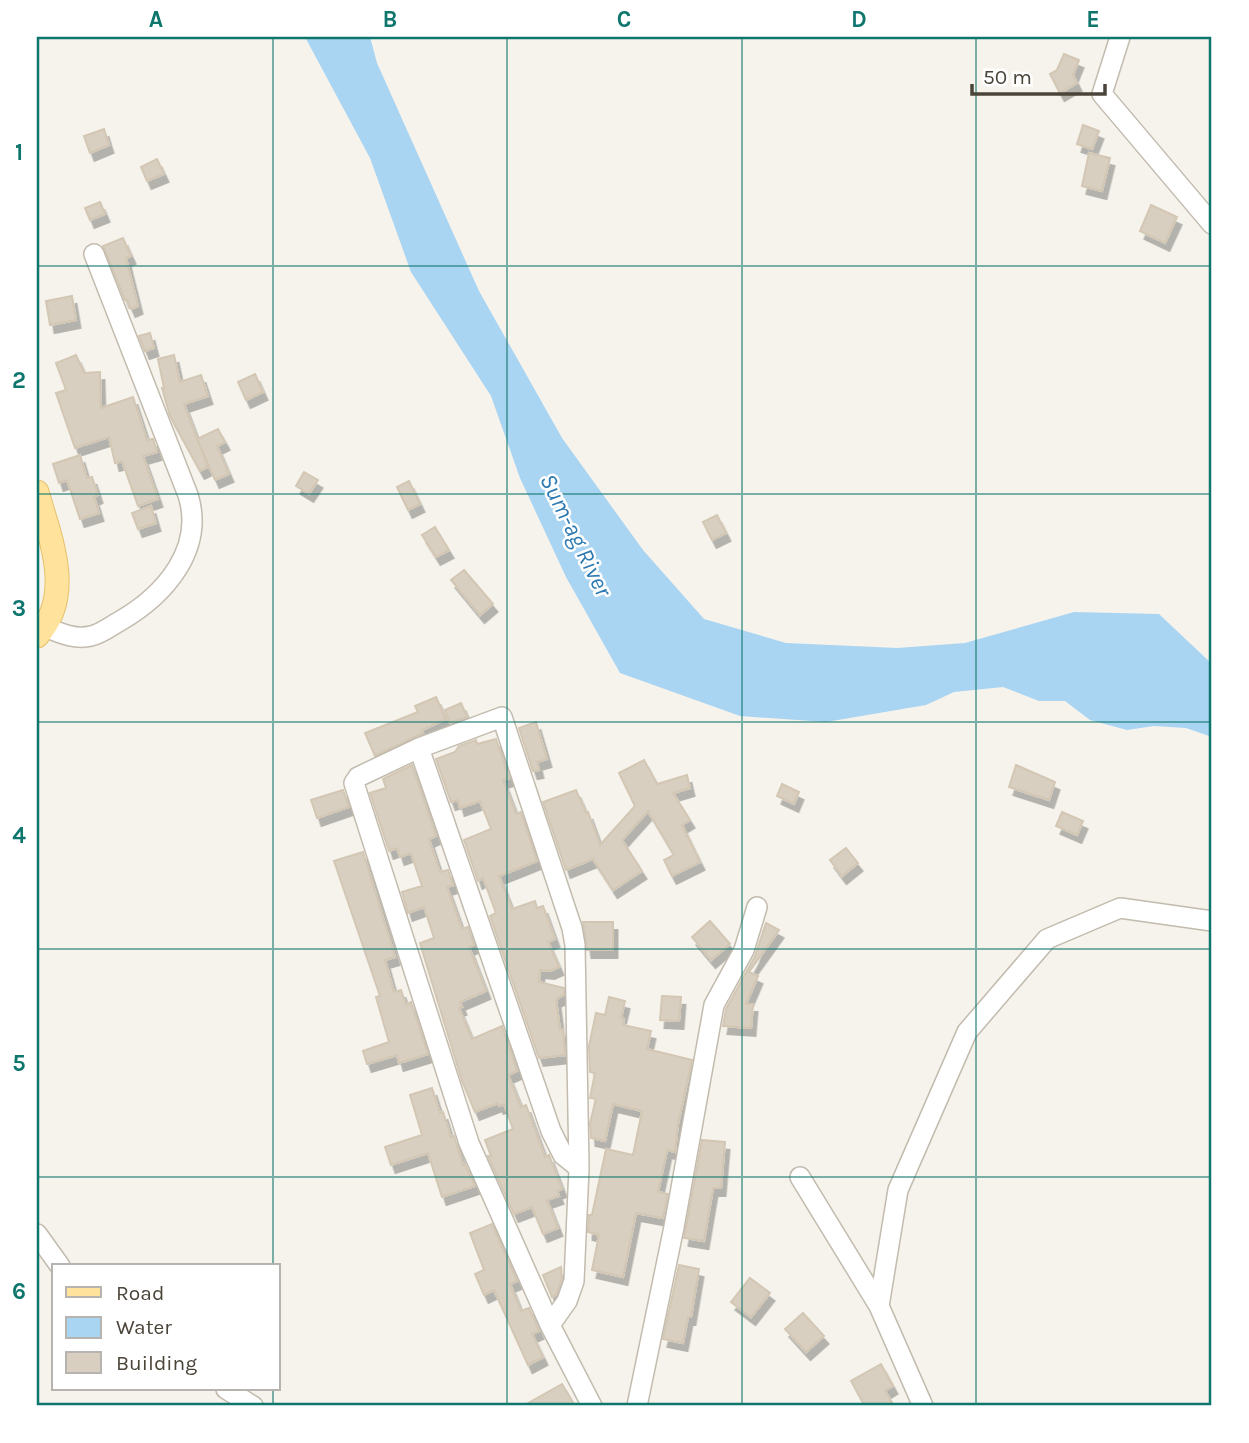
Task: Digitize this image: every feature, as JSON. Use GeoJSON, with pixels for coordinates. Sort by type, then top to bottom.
{"type":"FeatureCollection","features":[{"type":"Feature","properties":{"kind":"main road"},"geometry":{"type":"LineString","coordinates":[[37,492],[54,550],[58,578],[52,611],[41,631]]}},
{"type":"Feature","properties":{"kind":"street"},"geometry":{"type":"LineString","coordinates":[[1120,37],[1102,94],[1212,224]]}},
{"type":"Feature","properties":{"kind":"street"},"geometry":{"type":"LineString","coordinates":[[41,631],[65,636],[93,636],[132,614],[159,593],[171,578],[186,551],[193,520],[188,495],[94,254]]}},
{"type":"Feature","properties":{"kind":"street"},"geometry":{"type":"LineString","coordinates":[[550,1325],[568,1301],[574,1281],[579,1168],[574,936],[502,717],[419,748],[358,777],[354,783],[468,1143],[550,1325],[592,1406]]}},
{"type":"Feature","properties":{"kind":"street"},"geometry":{"type":"LineString","coordinates":[[419,748],[551,1131],[563,1155],[579,1168]]}},
{"type":"Feature","properties":{"kind":"street"},"geometry":{"type":"LineString","coordinates":[[637,1406],[674,1227],[715,1005],[744,950],[757,907]]}},
{"type":"Feature","properties":{"kind":"street"},"geometry":{"type":"LineString","coordinates":[[879,1306],[898,1190],[967,1032],[1047,939],[1120,908],[1212,920]]}},
{"type":"Feature","properties":{"kind":"street"},"geometry":{"type":"LineString","coordinates":[[800,1177],[879,1306],[923,1406]]}},
{"type":"Feature","properties":{"kind":"street"},"geometry":{"type":"LineString","coordinates":[[37,1234],[59,1264]]}},
{"type":"Feature","properties":{"kind":"street"},"geometry":{"type":"LineString","coordinates":[[228,1390],[253,1406]]}},
{"type":"Feature","properties":{"kind":"water","name":"Sum-ag River"},"geometry":{"type":"Polygon","coordinates":[[[305,37],[370,37],[377,63],[479,291],[562,438],[643,550],[704,619],[786,643],[897,648],[965,643],[1074,612],[1159,614],[1212,664],[1212,737],[1186,728],[1154,726],[1127,730],[1090,720],[1065,701],[1039,701],[1003,687],[954,692],[926,705],[826,722],[740,716],[620,673],[566,577],[520,478],[491,396],[411,272],[370,158],[305,37]]]}},
{"type":"Feature","properties":{"kind":"building"},"geometry":{"type":"Polygon","coordinates":[[[1064,54],[1079,60],[1073,75],[1077,83],[1060,93],[1050,74],[1057,70],[1064,54]]]}},
{"type":"Feature","properties":{"kind":"building"},"geometry":{"type":"Polygon","coordinates":[[[1083,125],[1099,131],[1092,149],[1077,144],[1083,125]]]}},
{"type":"Feature","properties":{"kind":"building"},"geometry":{"type":"Polygon","coordinates":[[[104,129],[109,145],[90,153],[84,136],[104,129]]]}},
{"type":"Feature","properties":{"kind":"building"},"geometry":{"type":"Polygon","coordinates":[[[1089,153],[1110,158],[1102,191],[1082,186],[1089,153]]]}},
{"type":"Feature","properties":{"kind":"building"},"geometry":{"type":"Polygon","coordinates":[[[157,159],[164,174],[147,181],[141,167],[157,159]]]}},
{"type":"Feature","properties":{"kind":"building"},"geometry":{"type":"Polygon","coordinates":[[[100,202],[105,214],[90,220],[85,208],[100,202]]]}},
{"type":"Feature","properties":{"kind":"building"},"geometry":{"type":"Polygon","coordinates":[[[1151,205],[1177,217],[1165,243],[1140,231],[1151,205]]]}},
{"type":"Feature","properties":{"kind":"building"},"geometry":{"type":"Polygon","coordinates":[[[123,238],[131,256],[126,258],[138,306],[131,309],[103,246],[123,238]]]}},
{"type":"Feature","properties":{"kind":"building"},"geometry":{"type":"Polygon","coordinates":[[[72,296],[76,320],[50,325],[46,301],[72,296]]]}},
{"type":"Feature","properties":{"kind":"building"},"geometry":{"type":"Polygon","coordinates":[[[150,333],[154,348],[145,351],[139,336],[150,333]]]}},
{"type":"Feature","properties":{"kind":"building"},"geometry":{"type":"Polygon","coordinates":[[[76,355],[84,373],[100,372],[101,408],[133,397],[147,440],[153,439],[157,452],[143,456],[158,499],[138,506],[122,461],[115,463],[109,437],[75,448],[56,393],[66,390],[56,363],[76,355]]]}},
{"type":"Feature","properties":{"kind":"building"},"geometry":{"type":"Polygon","coordinates":[[[174,355],[180,382],[201,375],[208,396],[184,404],[208,467],[200,471],[170,416],[162,388],[158,359],[174,355]]]}},
{"type":"Feature","properties":{"kind":"building"},"geometry":{"type":"Polygon","coordinates":[[[255,374],[263,392],[246,400],[238,382],[255,374]]]}},
{"type":"Feature","properties":{"kind":"building"},"geometry":{"type":"Polygon","coordinates":[[[218,429],[225,442],[217,446],[229,474],[215,480],[197,439],[218,429]]]}},
{"type":"Feature","properties":{"kind":"building"},"geometry":{"type":"Polygon","coordinates":[[[80,455],[87,478],[92,477],[98,495],[94,497],[99,513],[80,519],[67,480],[59,483],[53,464],[80,455]]]}},
{"type":"Feature","properties":{"kind":"building"},"geometry":{"type":"Polygon","coordinates":[[[304,472],[318,480],[309,494],[296,486],[304,472]]]}},
{"type":"Feature","properties":{"kind":"building"},"geometry":{"type":"Polygon","coordinates":[[[409,481],[420,504],[408,510],[397,487],[409,481]]]}},
{"type":"Feature","properties":{"kind":"building"},"geometry":{"type":"Polygon","coordinates":[[[151,506],[156,523],[138,529],[132,513],[151,506]]]}},
{"type":"Feature","properties":{"kind":"building"},"geometry":{"type":"Polygon","coordinates":[[[717,515],[726,533],[712,540],[703,522],[717,515]]]}},
{"type":"Feature","properties":{"kind":"building"},"geometry":{"type":"Polygon","coordinates":[[[435,527],[449,550],[436,557],[422,535],[435,527]]]}},
{"type":"Feature","properties":{"kind":"building"},"geometry":{"type":"Polygon","coordinates":[[[464,570],[493,604],[480,615],[451,580],[464,570]]]}},
{"type":"Feature","properties":{"kind":"building"},"geometry":{"type":"Polygon","coordinates":[[[436,697],[446,719],[375,756],[365,733],[418,712],[415,706],[436,697]]]}},
{"type":"Feature","properties":{"kind":"building"},"geometry":{"type":"Polygon","coordinates":[[[461,703],[467,717],[450,723],[445,710],[461,703]]]}},
{"type":"Feature","properties":{"kind":"building"},"geometry":{"type":"Polygon","coordinates":[[[536,722],[547,759],[537,762],[539,770],[533,771],[519,728],[536,722]]]}},
{"type":"Feature","properties":{"kind":"building"},"geometry":{"type":"Polygon","coordinates":[[[496,739],[509,778],[503,780],[516,814],[521,812],[537,861],[499,876],[512,909],[535,901],[537,908],[543,906],[555,939],[548,942],[559,967],[550,971],[540,970],[539,982],[564,988],[564,995],[556,999],[560,1030],[563,1029],[565,1055],[539,1058],[490,916],[496,913],[483,878],[478,881],[464,840],[491,829],[480,801],[460,808],[458,800],[451,802],[436,759],[476,740],[477,744],[496,739]]]}},
{"type":"Feature","properties":{"kind":"building"},"geometry":{"type":"Polygon","coordinates":[[[644,760],[657,784],[687,775],[690,788],[673,793],[690,820],[682,825],[700,862],[672,876],[664,860],[674,855],[648,811],[622,840],[642,871],[613,890],[593,859],[566,870],[543,802],[576,790],[586,813],[588,812],[600,845],[635,806],[619,773],[644,760]]]}},
{"type":"Feature","properties":{"kind":"building"},"geometry":{"type":"Polygon","coordinates":[[[412,765],[436,836],[429,839],[440,872],[448,870],[453,885],[447,887],[462,929],[468,927],[474,945],[469,947],[486,991],[460,1002],[462,1007],[459,1008],[472,1039],[502,1026],[517,1071],[508,1075],[521,1107],[526,1105],[545,1157],[549,1155],[562,1189],[557,1191],[559,1196],[547,1200],[558,1228],[543,1234],[532,1207],[514,1214],[488,1156],[491,1156],[485,1140],[513,1129],[504,1104],[499,1106],[498,1103],[475,1112],[462,1081],[420,943],[434,938],[424,907],[408,913],[402,892],[422,886],[411,853],[400,857],[397,848],[389,851],[370,793],[386,788],[383,779],[412,765]]]}},
{"type":"Feature","properties":{"kind":"building"},"geometry":{"type":"Polygon","coordinates":[[[1016,765],[1055,782],[1049,800],[1009,787],[1016,765]]]}},
{"type":"Feature","properties":{"kind":"building"},"geometry":{"type":"Polygon","coordinates":[[[782,784],[799,792],[794,804],[777,796],[782,784]]]}},
{"type":"Feature","properties":{"kind":"building"},"geometry":{"type":"Polygon","coordinates":[[[343,790],[349,807],[317,818],[311,800],[343,790]]]}},
{"type":"Feature","properties":{"kind":"building"},"geometry":{"type":"Polygon","coordinates":[[[1062,812],[1083,821],[1077,835],[1056,826],[1062,812]]]}},
{"type":"Feature","properties":{"kind":"building"},"geometry":{"type":"Polygon","coordinates":[[[846,848],[858,863],[842,876],[830,860],[846,848]]]}},
{"type":"Feature","properties":{"kind":"building"},"geometry":{"type":"Polygon","coordinates":[[[363,852],[395,957],[385,960],[394,992],[401,990],[406,1005],[411,1002],[428,1054],[399,1063],[397,1055],[367,1064],[363,1051],[389,1042],[376,997],[380,996],[334,861],[363,852]]]}},
{"type":"Feature","properties":{"kind":"building"},"geometry":{"type":"Polygon","coordinates":[[[710,921],[730,944],[711,960],[692,937],[710,921]]]}},
{"type":"Feature","properties":{"kind":"building"},"geometry":{"type":"Polygon","coordinates":[[[583,922],[613,922],[613,950],[587,950],[583,922]]]}},
{"type":"Feature","properties":{"kind":"building"},"geometry":{"type":"Polygon","coordinates":[[[766,923],[779,930],[749,972],[758,976],[746,1004],[753,1004],[751,1028],[723,1026],[726,1009],[755,956],[766,923]]]}},
{"type":"Feature","properties":{"kind":"building"},"geometry":{"type":"Polygon","coordinates":[[[662,996],[681,997],[679,1021],[660,1020],[662,996]]]}},
{"type":"Feature","properties":{"kind":"building"},"geometry":{"type":"Polygon","coordinates":[[[609,997],[625,1001],[621,1018],[624,1019],[623,1025],[651,1031],[647,1049],[692,1060],[678,1124],[675,1152],[667,1150],[658,1192],[668,1194],[663,1218],[636,1213],[623,1277],[592,1270],[599,1235],[588,1232],[589,1215],[592,1215],[606,1149],[633,1155],[642,1111],[613,1104],[605,1141],[591,1138],[590,1123],[596,1099],[590,1098],[595,1073],[590,1072],[589,1046],[596,1013],[605,1015],[609,997]]]}},
{"type":"Feature","properties":{"kind":"building"},"geometry":{"type":"Polygon","coordinates":[[[432,1088],[440,1113],[443,1112],[463,1165],[465,1164],[475,1186],[442,1197],[428,1153],[391,1165],[385,1147],[422,1135],[410,1095],[432,1088]]]}},
{"type":"Feature","properties":{"kind":"building"},"geometry":{"type":"Polygon","coordinates":[[[702,1140],[725,1142],[721,1188],[713,1188],[704,1241],[684,1238],[702,1140]]]}},
{"type":"Feature","properties":{"kind":"building"},"geometry":{"type":"Polygon","coordinates":[[[492,1224],[517,1281],[510,1284],[521,1311],[529,1308],[539,1331],[532,1334],[543,1357],[528,1365],[494,1290],[484,1295],[475,1274],[484,1270],[470,1233],[492,1224]]]}},
{"type":"Feature","properties":{"kind":"building"},"geometry":{"type":"Polygon","coordinates":[[[679,1265],[699,1269],[691,1317],[688,1317],[683,1343],[663,1339],[679,1265]]]}},
{"type":"Feature","properties":{"kind":"building"},"geometry":{"type":"Polygon","coordinates":[[[561,1267],[562,1279],[556,1295],[552,1297],[543,1275],[561,1267]]]}},
{"type":"Feature","properties":{"kind":"building"},"geometry":{"type":"Polygon","coordinates":[[[750,1278],[770,1293],[751,1317],[731,1302],[750,1278]]]}},
{"type":"Feature","properties":{"kind":"building"},"geometry":{"type":"Polygon","coordinates":[[[803,1313],[824,1336],[806,1352],[785,1329],[803,1313]]]}},
{"type":"Feature","properties":{"kind":"building"},"geometry":{"type":"Polygon","coordinates":[[[881,1364],[893,1386],[885,1391],[894,1406],[865,1406],[851,1381],[881,1364]]]}},
{"type":"Feature","properties":{"kind":"building"},"geometry":{"type":"Polygon","coordinates":[[[562,1384],[575,1406],[523,1406],[562,1384]]]}}]}
